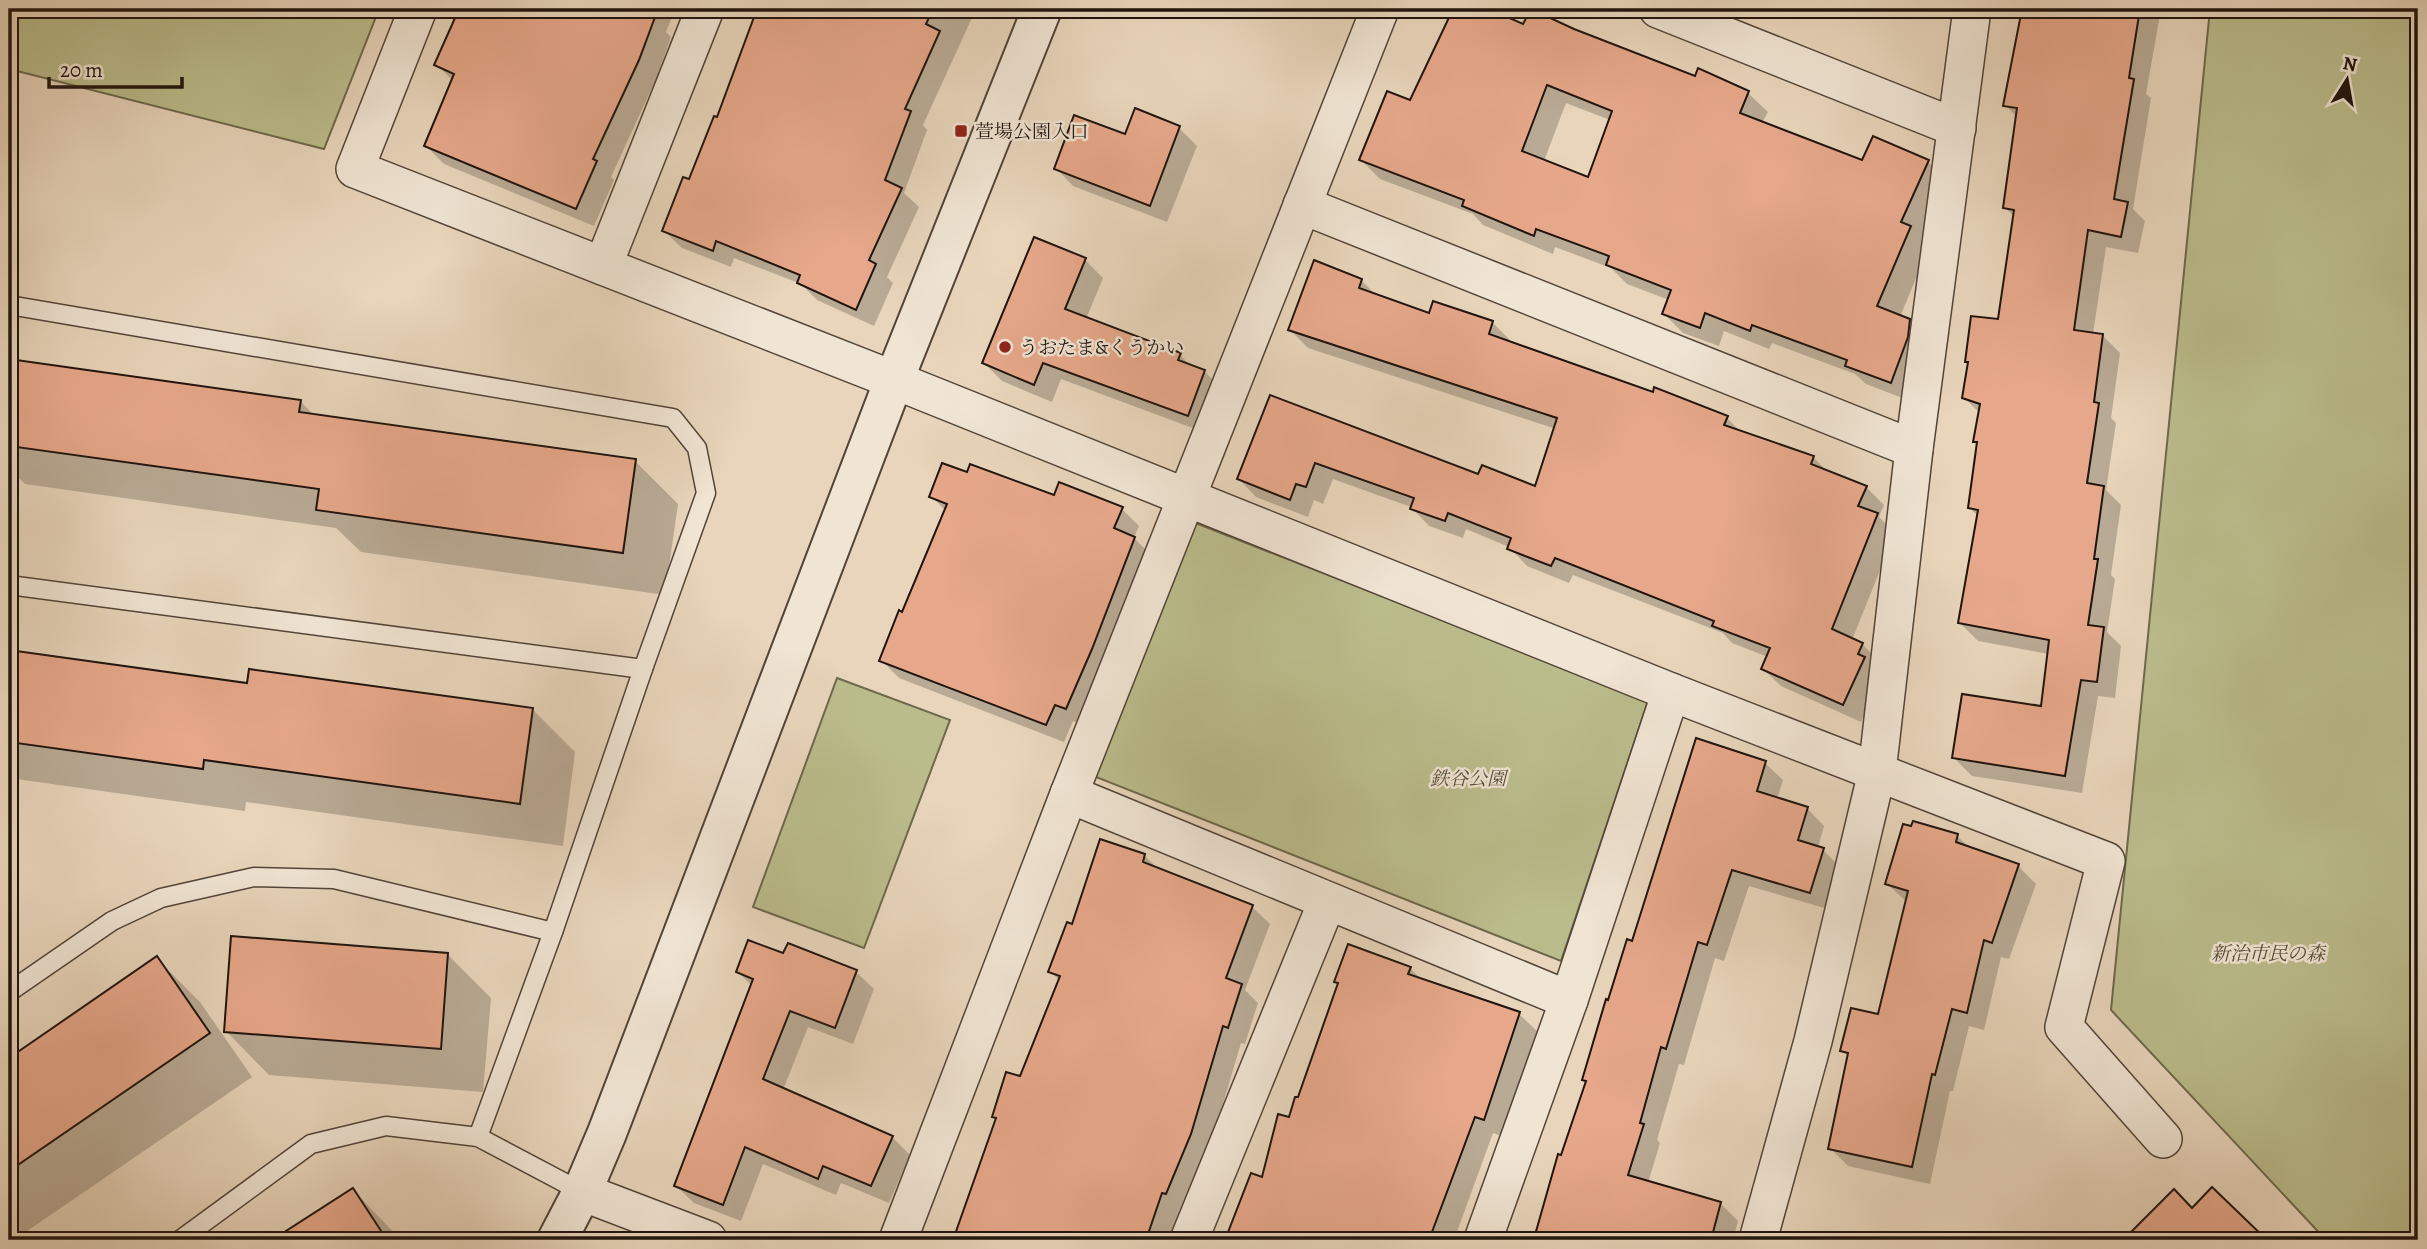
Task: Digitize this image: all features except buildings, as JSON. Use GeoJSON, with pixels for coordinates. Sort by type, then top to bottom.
{"type":"FeatureCollection","features":[{"type":"Feature","properties":{"kind":"street"},"geometry":{"type":"LineString","coordinates":[[418,9],[355,169],[894,380],[1671,692],[2106,862],[2064,1027],[2163,1139]]}},
{"type":"Feature","properties":{"kind":"street"},"geometry":{"type":"LineString","coordinates":[[603,266],[705,9]]}},
{"type":"Feature","properties":{"kind":"street"},"geometry":{"type":"LineString","coordinates":[[557,1240],[582,1192],[607,1133],[894,380],[1042,9]]}},
{"type":"Feature","properties":{"kind":"street"},"geometry":{"type":"LineString","coordinates":[[898,1240],[1069,794],[1380,9]]}},
{"type":"Feature","properties":{"kind":"street"},"geometry":{"type":"LineString","coordinates":[[1658,9],[1957,128]]}},
{"type":"Feature","properties":{"kind":"street"},"geometry":{"type":"LineString","coordinates":[[1758,1240],[1812,1041],[1877,772],[1914,449],[1972,9]]}},
{"type":"Feature","properties":{"kind":"street"},"geometry":{"type":"LineString","coordinates":[[1302,205],[1914,449]]}},
{"type":"Feature","properties":{"kind":"street"},"geometry":{"type":"LineString","coordinates":[[1483,1240],[1569,1000],[1671,692]]}},
{"type":"Feature","properties":{"kind":"street"},"geometry":{"type":"LineString","coordinates":[[1069,794],[1569,1000]]}},
{"type":"Feature","properties":{"kind":"street"},"geometry":{"type":"LineString","coordinates":[[1189,1240],[1327,902]]}},
{"type":"Feature","properties":{"kind":"street"},"geometry":{"type":"LineString","coordinates":[[582,1192],[708,1240]]}},
{"type":"Feature","properties":{"kind":"lane"},"geometry":{"type":"LineString","coordinates":[[9,305],[673,418],[697,448],[706,493],[553,932],[478,1137]]}},
{"type":"Feature","properties":{"kind":"lane"},"geometry":{"type":"LineString","coordinates":[[9,586],[643,668]]}},
{"type":"Feature","properties":{"kind":"lane"},"geometry":{"type":"LineString","coordinates":[[9,992],[112,921],[161,898],[254,877],[334,879],[553,932]]}},
{"type":"Feature","properties":{"kind":"lane"},"geometry":{"type":"LineString","coordinates":[[180,1240],[311,1143],[386,1126],[478,1137],[582,1192]]}},
{"type":"Feature","properties":{"kind":"green space"},"geometry":{"type":"Polygon","coordinates":[[[9,9],[379,9],[324,149],[9,69],[9,9]]]}},
{"type":"Feature","properties":{"kind":"green space","name":"新治市民の森"},"geometry":{"type":"Polygon","coordinates":[[[2210,9],[2418,9],[2418,1240],[2326,1240],[2111,1010],[2210,9]]]}},
{"type":"Feature","properties":{"kind":"green space","name":"鉄谷公園"},"geometry":{"type":"Polygon","coordinates":[[[1193,522],[1648,701],[1561,961],[1091,775],[1193,522]]]}},
{"type":"Feature","properties":{"kind":"green space"},"geometry":{"type":"Polygon","coordinates":[[[837,678],[950,720],[864,948],[753,907],[837,678]]]}},
{"type":"Feature","properties":{"kind":"place","name":"萱場公園入口"},"geometry":{"type":"Point","coordinates":[961,131]}},
{"type":"Feature","properties":{"kind":"place","name":"うおたま&くうかい"},"geometry":{"type":"Point","coordinates":[1005,347]}}]}
